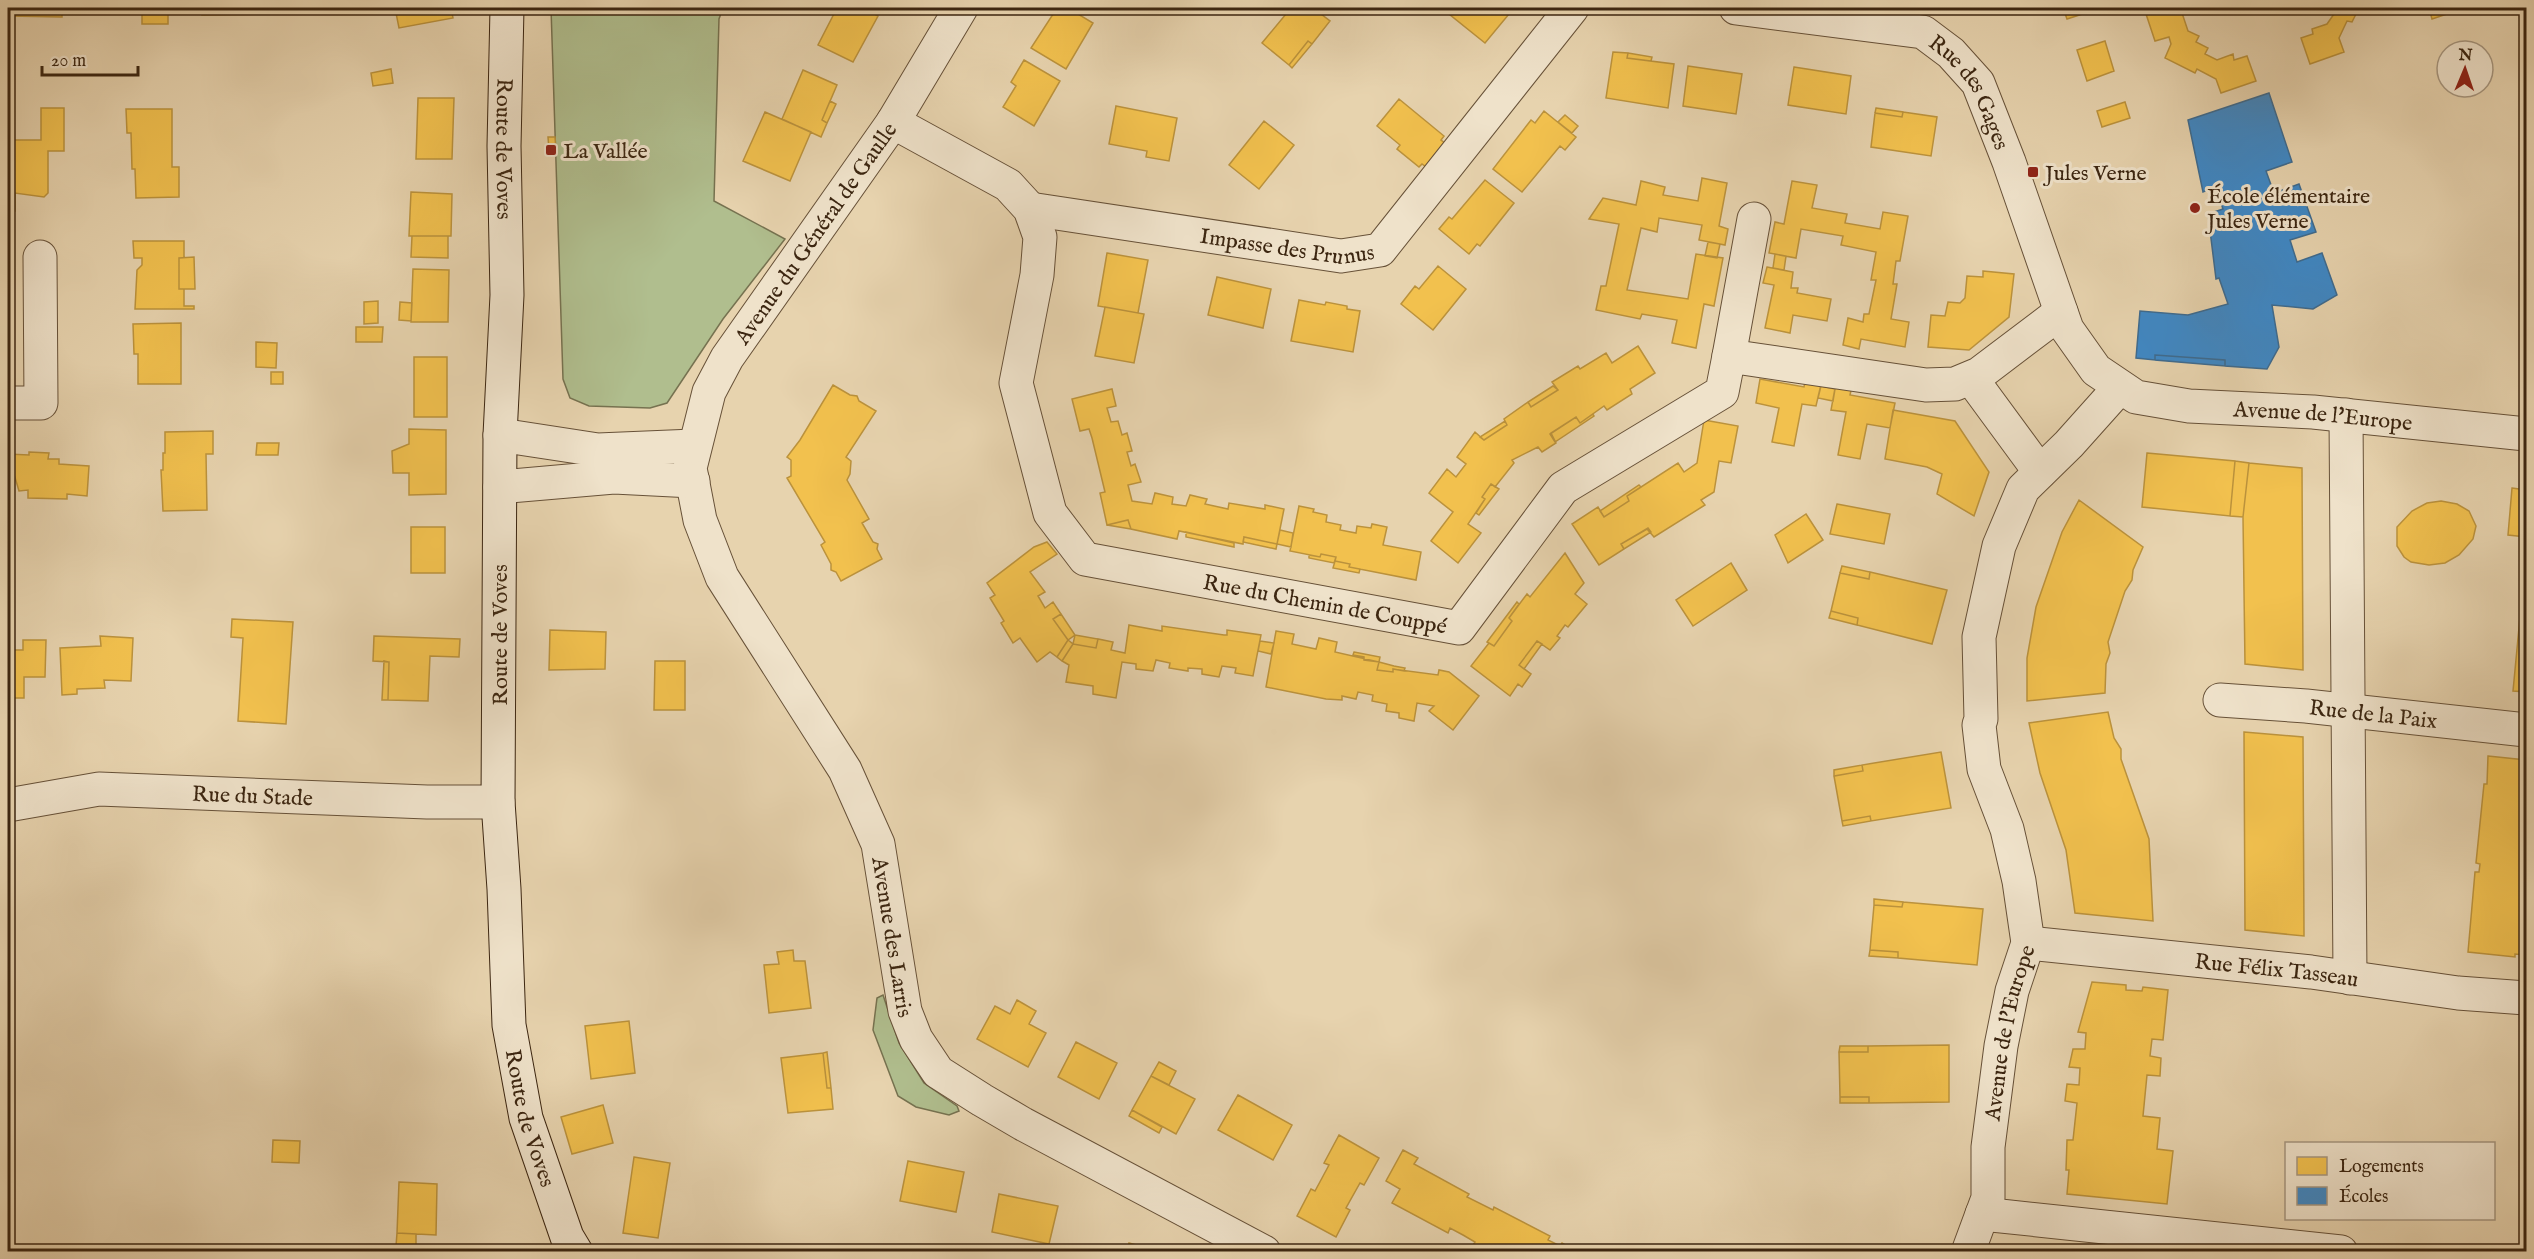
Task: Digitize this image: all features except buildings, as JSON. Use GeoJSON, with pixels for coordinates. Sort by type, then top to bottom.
{"type":"FeatureCollection","features":[{"type":"Feature","properties":{"kind":"street","name":"Route de Voves"},"geometry":{"type":"LineString","coordinates":[[507,8],[504,146],[507,295],[500,435],[498,802],[509,1025],[526,1118],[567,1237],[576,1251]]}},
{"type":"Feature","properties":{"kind":"street","name":"Avenue du Général de Gaulle"},"geometry":{"type":"LineString","coordinates":[[692,465],[709,392],[727,358],[892,122],[961,8]]}},
{"type":"Feature","properties":{"kind":"street","name":"Impasse des Prunus"},"geometry":{"type":"LineString","coordinates":[[1030,209],[1341,256],[1380,250],[1572,8]]}},
{"type":"Feature","properties":{"kind":"street","name":"Rue des Gages"},"geometry":{"type":"LineString","coordinates":[[1736,8],[1926,20],[1978,83],[2009,162],[2067,329],[2096,370],[2120,387]]}},
{"type":"Feature","properties":{"kind":"street","name":"Rue du Chemin de Couppé"},"geometry":{"type":"LineString","coordinates":[[892,122],[1008,185],[1030,209],[1040,237],[1036,275],[1016,383],[1050,513],[1085,559],[1459,628],[1563,488],[1722,392],[1729,356]]}},
{"type":"Feature","properties":{"kind":"street"},"geometry":{"type":"LineString","coordinates":[[1754,219],[1729,356],[1926,385],[1956,384],[1979,374],[2061,312]]}},
{"type":"Feature","properties":{"kind":"street"},"geometry":{"type":"LineString","coordinates":[[8,403],[41,403],[40,257]]}},
{"type":"Feature","properties":{"kind":"street"},"geometry":{"type":"LineString","coordinates":[[1971,378],[2040,472]]}},
{"type":"Feature","properties":{"kind":"street","name":"Avenue de l'Europe"},"geometry":{"type":"LineString","coordinates":[[1968,1251],[1988,1197],[1989,1136],[2001,1046],[2013,991],[2028,943],[2019,881],[2007,829],[1984,768],[1979,725],[1981,719],[1979,637],[1999,546],[2023,489],[2120,387],[2136,397],[2156,402],[2346,415],[2526,434]]}},
{"type":"Feature","properties":{"kind":"street"},"geometry":{"type":"LineString","coordinates":[[2346,415],[2350,978]]}},
{"type":"Feature","properties":{"kind":"street"},"geometry":{"type":"LineString","coordinates":[[500,435],[692,465]]}},
{"type":"Feature","properties":{"kind":"street"},"geometry":{"type":"LineString","coordinates":[[500,486],[614,477],[692,465]]}},
{"type":"Feature","properties":{"kind":"street","name":"Avenue des Larris"},"geometry":{"type":"LineString","coordinates":[[692,465],[700,520],[722,577],[845,770],[878,844],[904,1011],[916,1039],[938,1072],[1023,1124],[1264,1251]]}},
{"type":"Feature","properties":{"kind":"street","name":"Rue de la Paix"},"geometry":{"type":"LineString","coordinates":[[2220,700],[2306,706],[2526,730]]}},
{"type":"Feature","properties":{"kind":"street","name":"Rue du Stade"},"geometry":{"type":"LineString","coordinates":[[8,805],[99,789],[427,802],[498,802]]}},
{"type":"Feature","properties":{"kind":"street","name":"Rue Félix Tasseau"},"geometry":{"type":"LineString","coordinates":[[2028,943],[2311,972],[2458,993],[2526,998]]}},
{"type":"Feature","properties":{"kind":"street"},"geometry":{"type":"LineString","coordinates":[[1982,1214],[2341,1251]]}},
{"type":"Feature","properties":{"kind":"green space"},"geometry":{"type":"Polygon","coordinates":[[[551,8],[723,8],[719,19],[714,201],[785,239],[723,319],[667,403],[650,408],[589,406],[570,398],[563,379],[551,8]]]}},
{"type":"Feature","properties":{"kind":"green space"},"geometry":{"type":"Polygon","coordinates":[[[883,995],[899,1043],[924,1083],[957,1106],[959,1111],[949,1115],[916,1107],[898,1096],[873,1030],[877,998],[883,995]]]}},
{"type":"Feature","properties":{"kind":"place","name":"La Vallée"},"geometry":{"type":"Point","coordinates":[551,150]}},
{"type":"Feature","properties":{"kind":"place","name":"Jules Verne"},"geometry":{"type":"Point","coordinates":[2033,172]}},
{"type":"Feature","properties":{"kind":"place","name":"École élémentaire Jules Verne"},"geometry":{"type":"Point","coordinates":[2195,208]}}]}
